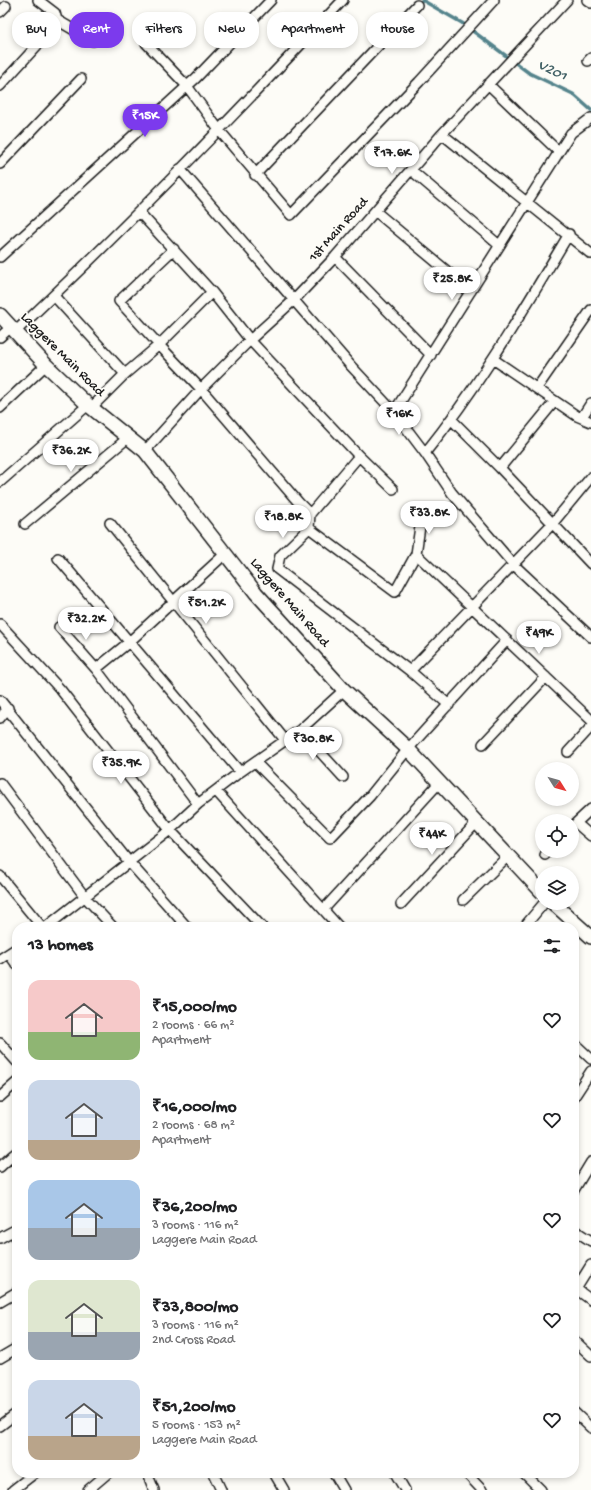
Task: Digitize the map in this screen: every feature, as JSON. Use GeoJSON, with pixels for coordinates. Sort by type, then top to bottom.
{"type":"FeatureCollection","features":[{"type":"Feature","properties":{"kind":"street"},"geometry":{"type":"LineString","coordinates":[[38,0],[54,12]]}},
{"type":"Feature","properties":{"kind":"street"},"geometry":{"type":"LineString","coordinates":[[0,257],[187,86],[271,0]]}},
{"type":"Feature","properties":{"kind":"street"},"geometry":{"type":"LineString","coordinates":[[0,337],[14,329],[54,296],[139,212],[343,0]]}},
{"type":"Feature","properties":{"kind":"street"},"geometry":{"type":"LineString","coordinates":[[151,48],[187,86],[219,130],[291,215],[494,0]]}},
{"type":"Feature","properties":{"kind":"street","name":"1st Main Road"},"geometry":{"type":"LineString","coordinates":[[145,451],[200,389],[250,340],[294,300],[335,257],[442,134],[567,0]]}},
{"type":"Feature","properties":{"kind":"street"},"geometry":{"type":"LineString","coordinates":[[587,0],[591,3]]}},
{"type":"Feature","properties":{"kind":"street"},"geometry":{"type":"LineString","coordinates":[[256,175],[417,5]]}},
{"type":"Feature","properties":{"kind":"street"},"geometry":{"type":"LineString","coordinates":[[0,86],[36,48]]}},
{"type":"Feature","properties":{"kind":"street"},"geometry":{"type":"LineString","coordinates":[[0,164],[81,79]]}},
{"type":"Feature","properties":{"kind":"street"},"geometry":{"type":"LineString","coordinates":[[488,84],[558,152]]}},
{"type":"Feature","properties":{"kind":"street"},"geometry":{"type":"LineString","coordinates":[[394,412],[431,355],[526,200],[558,152],[571,133],[591,118]]}},
{"type":"Feature","properties":{"kind":"street"},"geometry":{"type":"LineString","coordinates":[[442,134],[569,234],[591,254]]}},
{"type":"Feature","properties":{"kind":"street"},"geometry":{"type":"LineString","coordinates":[[180,169],[394,412],[425,453],[452,493],[513,564],[591,637]]}},
{"type":"Feature","properties":{"kind":"street"},"geometry":{"type":"LineString","coordinates":[[411,170],[499,245]]}},
{"type":"Feature","properties":{"kind":"street"},"geometry":{"type":"LineString","coordinates":[[375,211],[471,290]]}},
{"type":"Feature","properties":{"kind":"street"},"geometry":{"type":"LineString","coordinates":[[139,212],[212,292],[250,340],[359,456],[393,489]]}},
{"type":"Feature","properties":{"kind":"street"},"geometry":{"type":"LineString","coordinates":[[425,453],[452,420],[494,359],[569,234]]}},
{"type":"Feature","properties":{"kind":"street"},"geometry":{"type":"LineString","coordinates":[[174,249],[119,301],[200,389],[310,514]]}},
{"type":"Feature","properties":{"kind":"street"},"geometry":{"type":"LineString","coordinates":[[335,257],[368,294],[431,355]]}},
{"type":"Feature","properties":{"kind":"street"},"geometry":{"type":"LineString","coordinates":[[0,482],[159,345],[212,292]]}},
{"type":"Feature","properties":{"kind":"street"},"geometry":{"type":"LineString","coordinates":[[54,296],[125,374]]}},
{"type":"Feature","properties":{"kind":"street"},"geometry":{"type":"LineString","coordinates":[[537,388],[591,310]]}},
{"type":"Feature","properties":{"kind":"street","name":"Laggere Main Road"},"geometry":{"type":"LineString","coordinates":[[0,315],[46,365],[90,406],[145,451],[256,593],[344,690],[408,749],[535,885]]}},
{"type":"Feature","properties":{"kind":"street"},"geometry":{"type":"LineString","coordinates":[[494,359],[577,416],[591,422]]}},
{"type":"Feature","properties":{"kind":"street"},"geometry":{"type":"LineString","coordinates":[[0,408],[46,365]]}},
{"type":"Feature","properties":{"kind":"street"},"geometry":{"type":"LineString","coordinates":[[500,468],[555,401]]}},
{"type":"Feature","properties":{"kind":"street"},"geometry":{"type":"LineString","coordinates":[[582,417],[591,404]]}},
{"type":"Feature","properties":{"kind":"street"},"geometry":{"type":"LineString","coordinates":[[452,420],[591,564]]}},
{"type":"Feature","properties":{"kind":"street"},"geometry":{"type":"LineString","coordinates":[[26,524],[129,437]]}},
{"type":"Feature","properties":{"kind":"street"},"geometry":{"type":"LineString","coordinates":[[359,456],[310,514],[309,528],[280,556],[278,569],[410,671],[448,705]]}},
{"type":"Feature","properties":{"kind":"street"},"geometry":{"type":"LineString","coordinates":[[410,671],[553,523],[590,481]]}},
{"type":"Feature","properties":{"kind":"street"},"geometry":{"type":"LineString","coordinates":[[309,528],[395,592],[416,554],[422,513]]}},
{"type":"Feature","properties":{"kind":"street"},"geometry":{"type":"LineString","coordinates":[[110,523],[285,740]]}},
{"type":"Feature","properties":{"kind":"street"},"geometry":{"type":"LineString","coordinates":[[96,669],[128,643],[225,554]]}},
{"type":"Feature","properties":{"kind":"street"},"geometry":{"type":"LineString","coordinates":[[416,554],[591,720]]}},
{"type":"Feature","properties":{"kind":"street"},"geometry":{"type":"LineString","coordinates":[[58,558],[128,643],[240,772]]}},
{"type":"Feature","properties":{"kind":"street"},"geometry":{"type":"LineString","coordinates":[[0,624],[60,689],[170,830],[257,922]]}},
{"type":"Feature","properties":{"kind":"street"},"geometry":{"type":"LineString","coordinates":[[59,627],[96,669],[198,804]]}},
{"type":"Feature","properties":{"kind":"street"},"geometry":{"type":"LineString","coordinates":[[255,762],[330,838],[370,796],[408,749],[507,640]]}},
{"type":"Feature","properties":{"kind":"street"},"geometry":{"type":"LineString","coordinates":[[483,744],[546,676]]}},
{"type":"Feature","properties":{"kind":"street"},"geometry":{"type":"LineString","coordinates":[[52,922],[170,830],[198,804],[240,772],[300,730],[344,690]]}},
{"type":"Feature","properties":{"kind":"street"},"geometry":{"type":"LineString","coordinates":[[0,700],[8,708],[129,862],[183,922]]}},
{"type":"Feature","properties":{"kind":"street"},"geometry":{"type":"LineString","coordinates":[[0,718],[8,708]]}},
{"type":"Feature","properties":{"kind":"street"},"geometry":{"type":"LineString","coordinates":[[568,752],[591,727]]}},
{"type":"Feature","properties":{"kind":"street"},"geometry":{"type":"LineString","coordinates":[[300,730],[342,777]]}},
{"type":"Feature","properties":{"kind":"street"},"geometry":{"type":"LineString","coordinates":[[324,909],[439,782]]}},
{"type":"Feature","properties":{"kind":"street"},"geometry":{"type":"LineString","coordinates":[[0,783],[85,897],[108,922]]}},
{"type":"Feature","properties":{"kind":"street"},"geometry":{"type":"LineString","coordinates":[[216,791],[335,922]]}},
{"type":"Feature","properties":{"kind":"street"},"geometry":{"type":"LineString","coordinates":[[579,820],[591,809]]}},
{"type":"Feature","properties":{"kind":"street"},"geometry":{"type":"LineString","coordinates":[[401,904],[477,822]]}},
{"type":"Feature","properties":{"kind":"street"},"geometry":{"type":"LineString","coordinates":[[579,828],[591,836]]}},
{"type":"Feature","properties":{"kind":"street"},"geometry":{"type":"LineString","coordinates":[[463,900],[508,856]]}},
{"type":"Feature","properties":{"kind":"street"},"geometry":{"type":"LineString","coordinates":[[0,876],[38,922]]}},
{"type":"Feature","properties":{"kind":"street"},"geometry":{"type":"LineString","coordinates":[[528,922],[538,910]]}},
{"type":"Feature","properties":{"kind":"street"},"geometry":{"type":"LineString","coordinates":[[559,910],[571,922]]}},
{"type":"Feature","properties":{"kind":"street"},"geometry":{"type":"LineString","coordinates":[[579,930],[591,937]]}},
{"type":"Feature","properties":{"kind":"street"},"geometry":{"type":"LineString","coordinates":[[0,960],[12,951]]}},
{"type":"Feature","properties":{"kind":"street"},"geometry":{"type":"LineString","coordinates":[[8,954],[12,959]]}},
{"type":"Feature","properties":{"kind":"street"},"geometry":{"type":"LineString","coordinates":[[0,1044],[12,1057]]}},
{"type":"Feature","properties":{"kind":"street"},"geometry":{"type":"LineString","coordinates":[[579,1048],[591,1059]]}},
{"type":"Feature","properties":{"kind":"street"},"geometry":{"type":"LineString","coordinates":[[579,1089],[591,1071]]}},
{"type":"Feature","properties":{"kind":"street"},"geometry":{"type":"LineString","coordinates":[[0,1097],[12,1086]]}},
{"type":"Feature","properties":{"kind":"street"},"geometry":{"type":"LineString","coordinates":[[0,1167],[12,1159]]}},
{"type":"Feature","properties":{"kind":"street"},"geometry":{"type":"LineString","coordinates":[[579,1182],[591,1162]]}},
{"type":"Feature","properties":{"kind":"street"},"geometry":{"type":"LineString","coordinates":[[0,1238],[12,1231]]}},
{"type":"Feature","properties":{"kind":"street"},"geometry":{"type":"LineString","coordinates":[[579,1233],[591,1241]]}},
{"type":"Feature","properties":{"kind":"street"},"geometry":{"type":"LineString","coordinates":[[579,1284],[591,1265]]}},
{"type":"Feature","properties":{"kind":"street"},"geometry":{"type":"LineString","coordinates":[[579,1291],[591,1300]]}},
{"type":"Feature","properties":{"kind":"street"},"geometry":{"type":"LineString","coordinates":[[0,1302],[12,1295]]}},
{"type":"Feature","properties":{"kind":"street"},"geometry":{"type":"LineString","coordinates":[[579,1345],[591,1356]]}},
{"type":"Feature","properties":{"kind":"street"},"geometry":{"type":"LineString","coordinates":[[0,1358],[12,1351]]}},
{"type":"Feature","properties":{"kind":"street"},"geometry":{"type":"LineString","coordinates":[[579,1417],[591,1428]]}},
{"type":"Feature","properties":{"kind":"street"},"geometry":{"type":"LineString","coordinates":[[0,1426],[12,1418]]}},
{"type":"Feature","properties":{"kind":"street"},"geometry":{"type":"LineString","coordinates":[[13,1490],[29,1478]]}},
{"type":"Feature","properties":{"kind":"street"},"geometry":{"type":"LineString","coordinates":[[88,1490],[102,1478]]}},
{"type":"Feature","properties":{"kind":"street"},"geometry":{"type":"LineString","coordinates":[[149,1478],[154,1490]]}},
{"type":"Feature","properties":{"kind":"street"},"geometry":{"type":"LineString","coordinates":[[215,1478],[221,1490]]}},
{"type":"Feature","properties":{"kind":"street"},"geometry":{"type":"LineString","coordinates":[[277,1478],[284,1490]]}},
{"type":"Feature","properties":{"kind":"street"},"geometry":{"type":"LineString","coordinates":[[337,1478],[344,1490]]}},
{"type":"Feature","properties":{"kind":"street"},"geometry":{"type":"LineString","coordinates":[[398,1478],[405,1490]]}},
{"type":"Feature","properties":{"kind":"street"},"geometry":{"type":"LineString","coordinates":[[471,1478],[482,1490]]}},
{"type":"Feature","properties":{"kind":"street"},"geometry":{"type":"LineString","coordinates":[[529,1478],[541,1490]]}},
{"type":"Feature","properties":{"kind":"waterway","name":"V201"},"geometry":{"type":"LineString","coordinates":[[422,0],[462,23],[529,73],[573,94],[591,110]]}}]}
